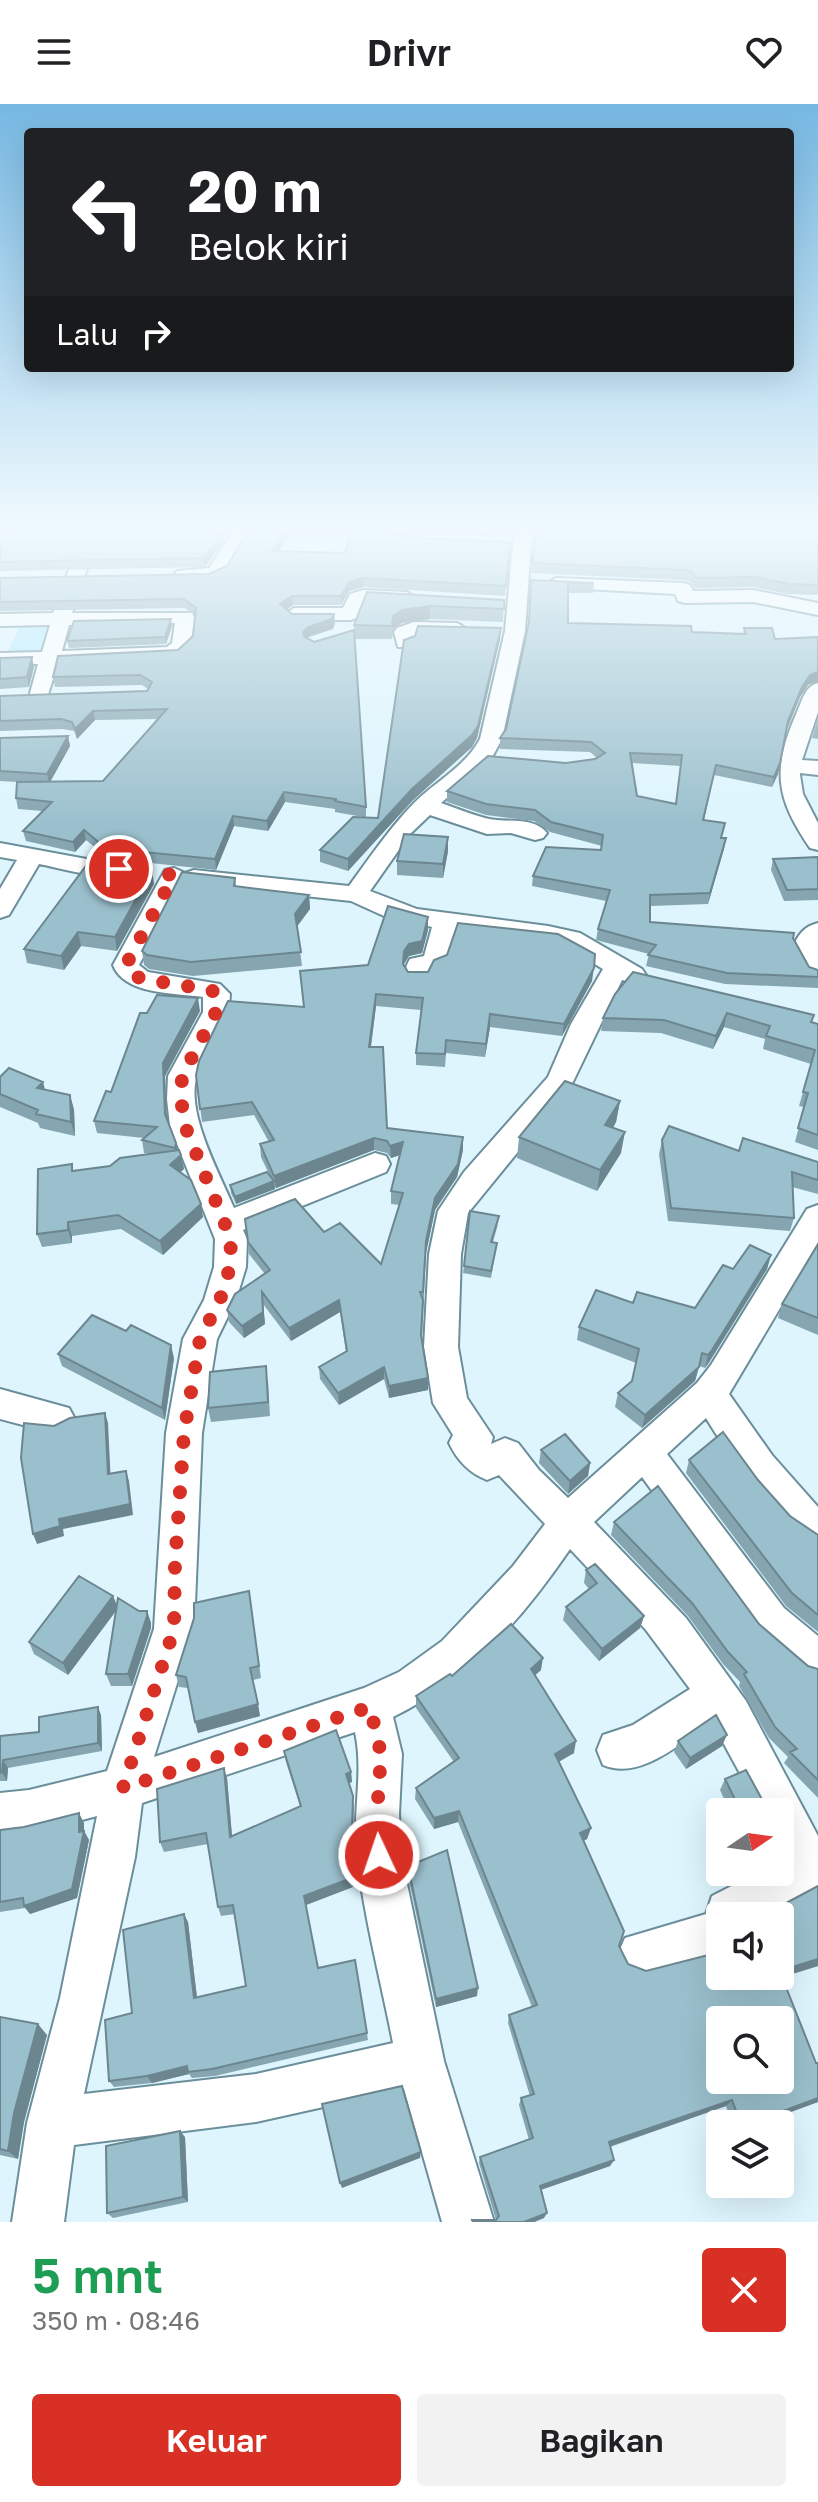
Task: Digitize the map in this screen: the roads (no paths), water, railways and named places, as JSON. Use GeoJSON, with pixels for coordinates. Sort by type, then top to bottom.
{"type":"FeatureCollection","features":[{"type":"Feature","properties":{"kind":"street"},"geometry":{"type":"LineString","coordinates":[[13,697],[47,696],[48,658],[58,627]]}},
{"type":"Feature","properties":{"kind":"street"},"geometry":{"type":"LineString","coordinates":[[0,659],[172,653],[181,645],[184,627]]}},
{"type":"Feature","properties":{"kind":"street"},"geometry":{"type":"LineString","coordinates":[[345,634],[347,627]]}},
{"type":"Feature","properties":{"kind":"street"},"geometry":{"type":"LineString","coordinates":[[356,894],[402,829],[424,805],[490,758],[498,718],[508,627]]}},
{"type":"Feature","properties":{"kind":"street"},"geometry":{"type":"LineString","coordinates":[[405,643],[404,632],[414,628],[471,629]]}},
{"type":"Feature","properties":{"kind":"street"},"geometry":{"type":"LineString","coordinates":[[818,689],[790,765],[789,783],[795,803],[818,843]]}},
{"type":"Feature","properties":{"kind":"street"},"geometry":{"type":"LineString","coordinates":[[790,765],[818,768]]}},
{"type":"Feature","properties":{"kind":"street"},"geometry":{"type":"LineString","coordinates":[[424,805],[487,827],[512,826],[535,833]]}},
{"type":"Feature","properties":{"kind":"street"},"geometry":{"type":"LineString","coordinates":[[0,850],[92,867],[356,894],[393,911],[446,923],[519,928],[571,939],[616,968],[651,980]]}},
{"type":"Feature","properties":{"kind":"street"},"geometry":{"type":"LineString","coordinates":[[0,910],[32,856]]}},
{"type":"Feature","properties":{"kind":"street"},"geometry":{"type":"LineString","coordinates":[[38,2222],[52,2123],[98,1927],[123,1788],[174,1629],[184,1433],[200,1339],[220,1300],[230,1267],[231,1239],[185,1126],[181,1099],[182,1076],[216,1012],[217,994],[211,990],[142,979],[129,973],[126,965],[174,875]]}},
{"type":"Feature","properties":{"kind":"street"},"geometry":{"type":"LineString","coordinates":[[418,976],[419,965],[435,961],[446,923]]}},
{"type":"Feature","properties":{"kind":"street"},"geometry":{"type":"LineString","coordinates":[[818,931],[808,941],[806,948],[818,971]]}},
{"type":"Feature","properties":{"kind":"street"},"geometry":{"type":"LineString","coordinates":[[616,968],[585,1024],[560,1081],[475,1180],[453,1211],[445,1254],[441,1347],[450,1403],[475,1437],[467,1443],[487,1464],[505,1454],[519,1477],[568,1522],[671,1630],[717,1695],[772,1789],[814,1867],[747,1902]]}},
{"type":"Feature","properties":{"kind":"street"},"geometry":{"type":"LineString","coordinates":[[225,1224],[375,1164]]}},
{"type":"Feature","properties":{"kind":"street"},"geometry":{"type":"LineString","coordinates":[[0,1815],[29,1812],[123,1788],[370,1707],[413,1686],[456,1655],[517,1590],[568,1522],[709,1393],[816,1227]]}},
{"type":"Feature","properties":{"kind":"street"},"geometry":{"type":"LineString","coordinates":[[709,1393],[757,1465],[795,1511],[818,1532]]}},
{"type":"Feature","properties":{"kind":"street"},"geometry":{"type":"LineString","coordinates":[[0,1404],[57,1419]]}},
{"type":"Feature","properties":{"kind":"street"},"geometry":{"type":"LineString","coordinates":[[645,1454],[699,1522],[770,1621],[818,1662]]}},
{"type":"Feature","properties":{"kind":"street"},"geometry":{"type":"LineString","coordinates":[[618,1750],[642,1744],[717,1695]]}},
{"type":"Feature","properties":{"kind":"street"},"geometry":{"type":"LineString","coordinates":[[370,1707],[381,1754],[377,1814],[379,1855],[420,2061],[468,2222]]}},
{"type":"Feature","properties":{"kind":"street"},"geometry":{"type":"LineString","coordinates":[[641,1954],[706,1937]]}},
{"type":"Feature","properties":{"kind":"street"},"geometry":{"type":"LineString","coordinates":[[52,2123],[256,2098],[420,2061]]}}]}
